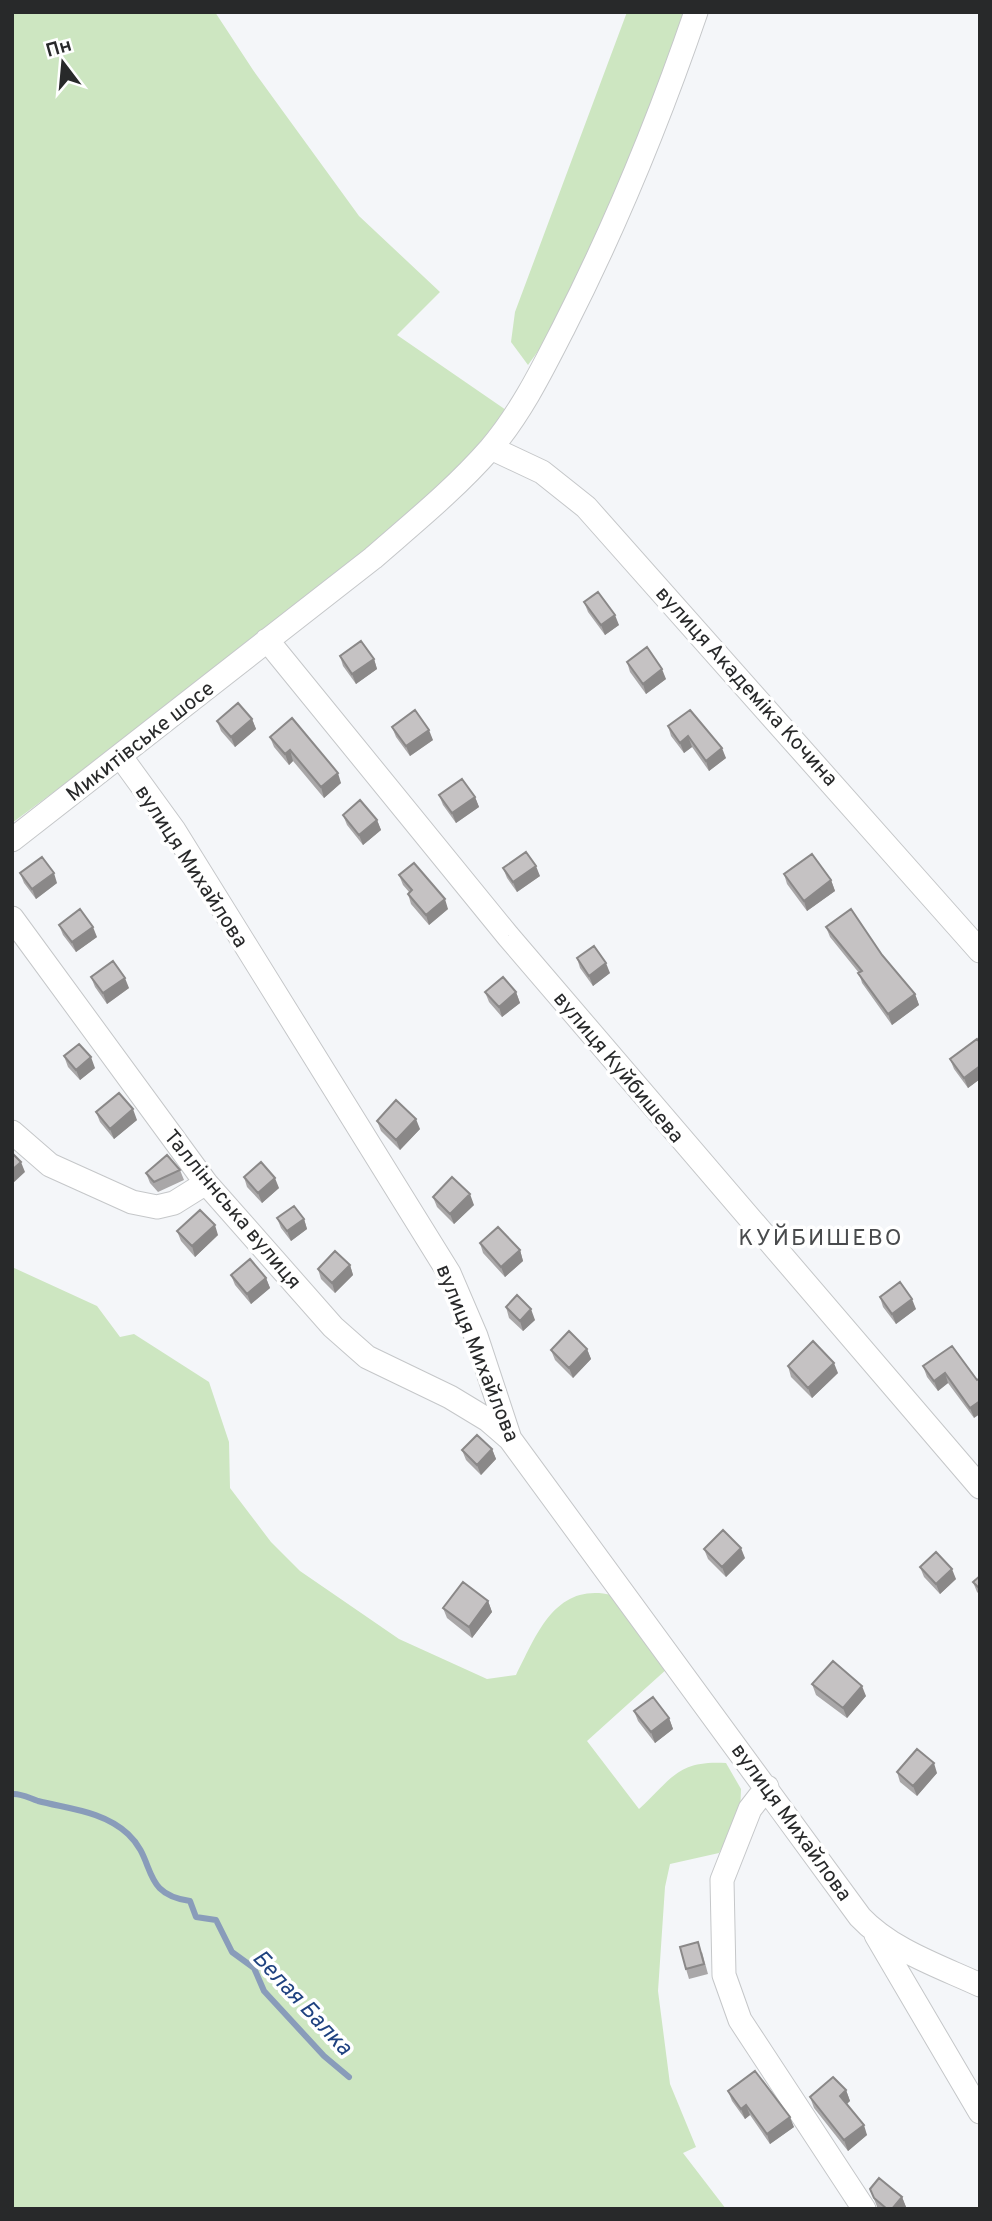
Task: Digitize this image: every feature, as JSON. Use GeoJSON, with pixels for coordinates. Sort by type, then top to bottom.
{"type":"FeatureCollection","features":[{"type":"Feature","properties":{"kind":"street","name":"Микитівське шосе"},"geometry":{"type":"LineString","coordinates":[[12,840],[121,758],[382,550],[427,512],[491,448],[540,375],[578,300],[638,169],[696,12]]}},
{"type":"Feature","properties":{"kind":"street","name":"вулиця Академіка Кочина"},"geometry":{"type":"LineString","coordinates":[[491,448],[542,472],[586,507],[980,951]]}},
{"type":"Feature","properties":{"kind":"street","name":"вулиця Куйбишева"},"geometry":{"type":"LineString","coordinates":[[267,640],[508,936],[980,1487]]}},
{"type":"Feature","properties":{"kind":"street","name":"вулиця Михайлова"},"geometry":{"type":"LineString","coordinates":[[121,758],[174,830],[449,1273],[476,1336],[510,1439],[874,1932],[980,1985]]}},
{"type":"Feature","properties":{"kind":"street","name":"Талліннська вулиця"},"geometry":{"type":"LineString","coordinates":[[12,918],[206,1183],[350,1343],[367,1357],[450,1397],[488,1420],[510,1439]]}},
{"type":"Feature","properties":{"kind":"street"},"geometry":{"type":"LineString","coordinates":[[12,1132],[50,1166],[132,1202],[156,1207],[174,1203],[206,1183]]}},
{"type":"Feature","properties":{"kind":"street"},"geometry":{"type":"LineString","coordinates":[[767,1787],[750,1809],[727,1860],[722,1880],[724,1975],[740,2020],[864,2209]]}},
{"type":"Feature","properties":{"kind":"street"},"geometry":{"type":"LineString","coordinates":[[874,1932],[980,2112]]}},
{"type":"Feature","properties":{"kind":"green space"},"geometry":{"type":"Polygon","coordinates":[[[12,12],[215,12],[253,70],[359,216],[440,292],[397,335],[506,410],[444,487],[261,638],[12,823],[12,12]]]}},
{"type":"Feature","properties":{"kind":"green space"},"geometry":{"type":"Polygon","coordinates":[[[627,12],[690,12],[664,92],[554,329],[528,365],[511,342],[515,312],[627,12]]]}},
{"type":"Feature","properties":{"kind":"green space"},"geometry":{"type":"Polygon","coordinates":[[[12,1267],[97,1306],[120,1337],[134,1334],[209,1382],[229,1442],[230,1488],[271,1542],[300,1571],[399,1639],[487,1679],[516,1675],[541,1628],[562,1604],[576,1596],[592,1593],[612,1595],[668,1668],[587,1741],[639,1809],[668,1780],[696,1765],[726,1763],[741,1789],[740,1815],[719,1853],[670,1864],[665,1887],[658,1991],[670,2084],[696,2147],[683,2153],[726,2209],[12,2209],[12,1267]]]}},
{"type":"Feature","properties":{"kind":"building"},"geometry":{"type":"Polygon","coordinates":[[[598,592],[615,615],[601,625],[584,602],[598,592]]]}},
{"type":"Feature","properties":{"kind":"building"},"geometry":{"type":"Polygon","coordinates":[[[361,641],[374,659],[352,674],[340,656],[361,641]]]}},
{"type":"Feature","properties":{"kind":"building"},"geometry":{"type":"Polygon","coordinates":[[[647,647],[662,669],[643,684],[627,662],[647,647]]]}},
{"type":"Feature","properties":{"kind":"building"},"geometry":{"type":"Polygon","coordinates":[[[238,703],[252,719],[231,737],[217,721],[238,703]]]}},
{"type":"Feature","properties":{"kind":"building"},"geometry":{"type":"Polygon","coordinates":[[[415,710],[429,730],[406,746],[392,727],[415,710]]]}},
{"type":"Feature","properties":{"kind":"building"},"geometry":{"type":"Polygon","coordinates":[[[690,710],[722,748],[706,761],[688,736],[680,743],[668,726],[690,710]]]}},
{"type":"Feature","properties":{"kind":"building"},"geometry":{"type":"Polygon","coordinates":[[[292,718],[338,773],[321,787],[290,750],[285,754],[270,737],[292,718]]]}},
{"type":"Feature","properties":{"kind":"building"},"geometry":{"type":"Polygon","coordinates":[[[462,779],[475,797],[452,813],[439,795],[462,779]]]}},
{"type":"Feature","properties":{"kind":"building"},"geometry":{"type":"Polygon","coordinates":[[[360,800],[377,820],[359,835],[343,815],[360,800]]]}},
{"type":"Feature","properties":{"kind":"building"},"geometry":{"type":"Polygon","coordinates":[[[526,852],[536,866],[513,882],[503,868],[526,852]]]}},
{"type":"Feature","properties":{"kind":"building"},"geometry":{"type":"Polygon","coordinates":[[[812,854],[831,880],[804,901],[784,874],[812,854]]]}},
{"type":"Feature","properties":{"kind":"building"},"geometry":{"type":"Polygon","coordinates":[[[42,857],[54,873],[32,889],[20,873],[42,857]]]}},
{"type":"Feature","properties":{"kind":"building"},"geometry":{"type":"Polygon","coordinates":[[[414,863],[445,899],[426,915],[408,894],[412,890],[399,875],[414,863]]]}},
{"type":"Feature","properties":{"kind":"building"},"geometry":{"type":"Polygon","coordinates":[[[80,909],[93,927],[72,942],[59,925],[80,909]]]}},
{"type":"Feature","properties":{"kind":"building"},"geometry":{"type":"Polygon","coordinates":[[[851,909],[882,955],[915,994],[888,1014],[858,973],[862,971],[826,927],[851,909]]]}},
{"type":"Feature","properties":{"kind":"building"},"geometry":{"type":"Polygon","coordinates":[[[594,946],[606,963],[589,976],[577,958],[594,946]]]}},
{"type":"Feature","properties":{"kind":"building"},"geometry":{"type":"Polygon","coordinates":[[[113,961],[125,978],[103,993],[91,977],[113,961]]]}},
{"type":"Feature","properties":{"kind":"building"},"geometry":{"type":"Polygon","coordinates":[[[503,977],[516,992],[499,1007],[485,992],[503,977]]]}},
{"type":"Feature","properties":{"kind":"building"},"geometry":{"type":"Polygon","coordinates":[[[977,1039],[980,1043],[980,1066],[964,1078],[950,1059],[977,1039]]]}},
{"type":"Feature","properties":{"kind":"building"},"geometry":{"type":"Polygon","coordinates":[[[79,1044],[91,1057],[76,1070],[64,1056],[79,1044]]]}},
{"type":"Feature","properties":{"kind":"building"},"geometry":{"type":"Polygon","coordinates":[[[119,1093],[133,1109],[110,1129],[96,1112],[119,1093]]]}},
{"type":"Feature","properties":{"kind":"building"},"geometry":{"type":"Polygon","coordinates":[[[396,1100],[416,1119],[396,1140],[377,1121],[396,1100]]]}},
{"type":"Feature","properties":{"kind":"building"},"geometry":{"type":"Polygon","coordinates":[[[12,1153],[21,1162],[12,1170],[12,1153]]]}},
{"type":"Feature","properties":{"kind":"building"},"geometry":{"type":"Polygon","coordinates":[[[167,1155],[180,1170],[154,1182],[146,1173],[167,1155]]]}},
{"type":"Feature","properties":{"kind":"building"},"geometry":{"type":"Polygon","coordinates":[[[261,1162],[275,1178],[258,1193],[244,1177],[261,1162]]]}},
{"type":"Feature","properties":{"kind":"building"},"geometry":{"type":"Polygon","coordinates":[[[452,1177],[470,1194],[450,1214],[433,1197],[452,1177]]]}},
{"type":"Feature","properties":{"kind":"building"},"geometry":{"type":"Polygon","coordinates":[[[294,1206],[304,1219],[287,1231],[277,1218],[294,1206]]]}},
{"type":"Feature","properties":{"kind":"building"},"geometry":{"type":"Polygon","coordinates":[[[200,1210],[215,1225],[192,1246],[177,1231],[200,1210]]]}},
{"type":"Feature","properties":{"kind":"building"},"geometry":{"type":"Polygon","coordinates":[[[498,1227],[520,1250],[501,1267],[480,1243],[498,1227]]]}},
{"type":"Feature","properties":{"kind":"building"},"geometry":{"type":"Polygon","coordinates":[[[335,1251],[350,1265],[332,1283],[318,1269],[335,1251]]]}},
{"type":"Feature","properties":{"kind":"building"},"geometry":{"type":"Polygon","coordinates":[[[250,1259],[266,1278],[247,1294],[231,1275],[250,1259]]]}},
{"type":"Feature","properties":{"kind":"building"},"geometry":{"type":"Polygon","coordinates":[[[900,1282],[912,1299],[892,1314],[880,1297],[900,1282]]]}},
{"type":"Feature","properties":{"kind":"building"},"geometry":{"type":"Polygon","coordinates":[[[517,1295],[531,1309],[520,1321],[506,1307],[517,1295]]]}},
{"type":"Feature","properties":{"kind":"building"},"geometry":{"type":"Polygon","coordinates":[[[569,1331],[587,1349],[569,1368],[551,1350],[569,1331]]]}},
{"type":"Feature","properties":{"kind":"building"},"geometry":{"type":"Polygon","coordinates":[[[813,1341],[834,1363],[808,1388],[788,1366],[813,1341]]]}},
{"type":"Feature","properties":{"kind":"building"},"geometry":{"type":"Polygon","coordinates":[[[952,1346],[977,1380],[980,1378],[980,1401],[970,1408],[945,1373],[934,1381],[923,1366],[952,1346]]]}},
{"type":"Feature","properties":{"kind":"building"},"geometry":{"type":"Polygon","coordinates":[[[477,1435],[492,1449],[477,1465],[462,1450],[477,1435]]]}},
{"type":"Feature","properties":{"kind":"building"},"geometry":{"type":"Polygon","coordinates":[[[723,1530],[741,1548],[722,1567],[704,1549],[723,1530]]]}},
{"type":"Feature","properties":{"kind":"building"},"geometry":{"type":"Polygon","coordinates":[[[936,1552],[952,1569],[936,1584],[920,1567],[936,1552]]]}},
{"type":"Feature","properties":{"kind":"building"},"geometry":{"type":"Polygon","coordinates":[[[980,1576],[980,1589],[973,1582],[980,1576]]]}},
{"type":"Feature","properties":{"kind":"building"},"geometry":{"type":"Polygon","coordinates":[[[463,1582],[488,1601],[469,1627],[443,1608],[463,1582]]]}},
{"type":"Feature","properties":{"kind":"building"},"geometry":{"type":"Polygon","coordinates":[[[833,1661],[862,1686],[843,1708],[812,1684],[833,1661]]]}},
{"type":"Feature","properties":{"kind":"building"},"geometry":{"type":"Polygon","coordinates":[[[653,1697],[669,1718],[651,1732],[634,1711],[653,1697]]]}},
{"type":"Feature","properties":{"kind":"building"},"geometry":{"type":"Polygon","coordinates":[[[917,1749],[934,1763],[913,1786],[897,1772],[917,1749]]]}},
{"type":"Feature","properties":{"kind":"building"},"geometry":{"type":"Polygon","coordinates":[[[698,1942],[704,1964],[686,1969],[680,1947],[698,1942]]]}},
{"type":"Feature","properties":{"kind":"building"},"geometry":{"type":"Polygon","coordinates":[[[755,2071],[790,2117],[767,2134],[746,2105],[741,2109],[728,2091],[755,2071]]]}},
{"type":"Feature","properties":{"kind":"building"},"geometry":{"type":"Polygon","coordinates":[[[833,2077],[846,2090],[840,2096],[864,2125],[844,2140],[810,2097],[833,2077]]]}},
{"type":"Feature","properties":{"kind":"building"},"geometry":{"type":"Polygon","coordinates":[[[879,2178],[902,2197],[892,2209],[887,2209],[874,2198],[870,2189],[879,2178]]]}},
{"type":"Feature","properties":{"kind":"waterway","name":"Белая Балка"},"geometry":{"type":"LineString","coordinates":[[12,1794],[97,1816],[128,1834],[137,1844],[156,1884],[174,1897],[190,1901],[196,1917],[216,1920],[232,1952],[254,1968],[264,1991],[324,2056],[349,2077]]}},
{"type":"Feature","properties":{"kind":"district","name":"КУЙБИШЕВО"},"geometry":{"type":"Point","coordinates":[821,1237]}}]}
